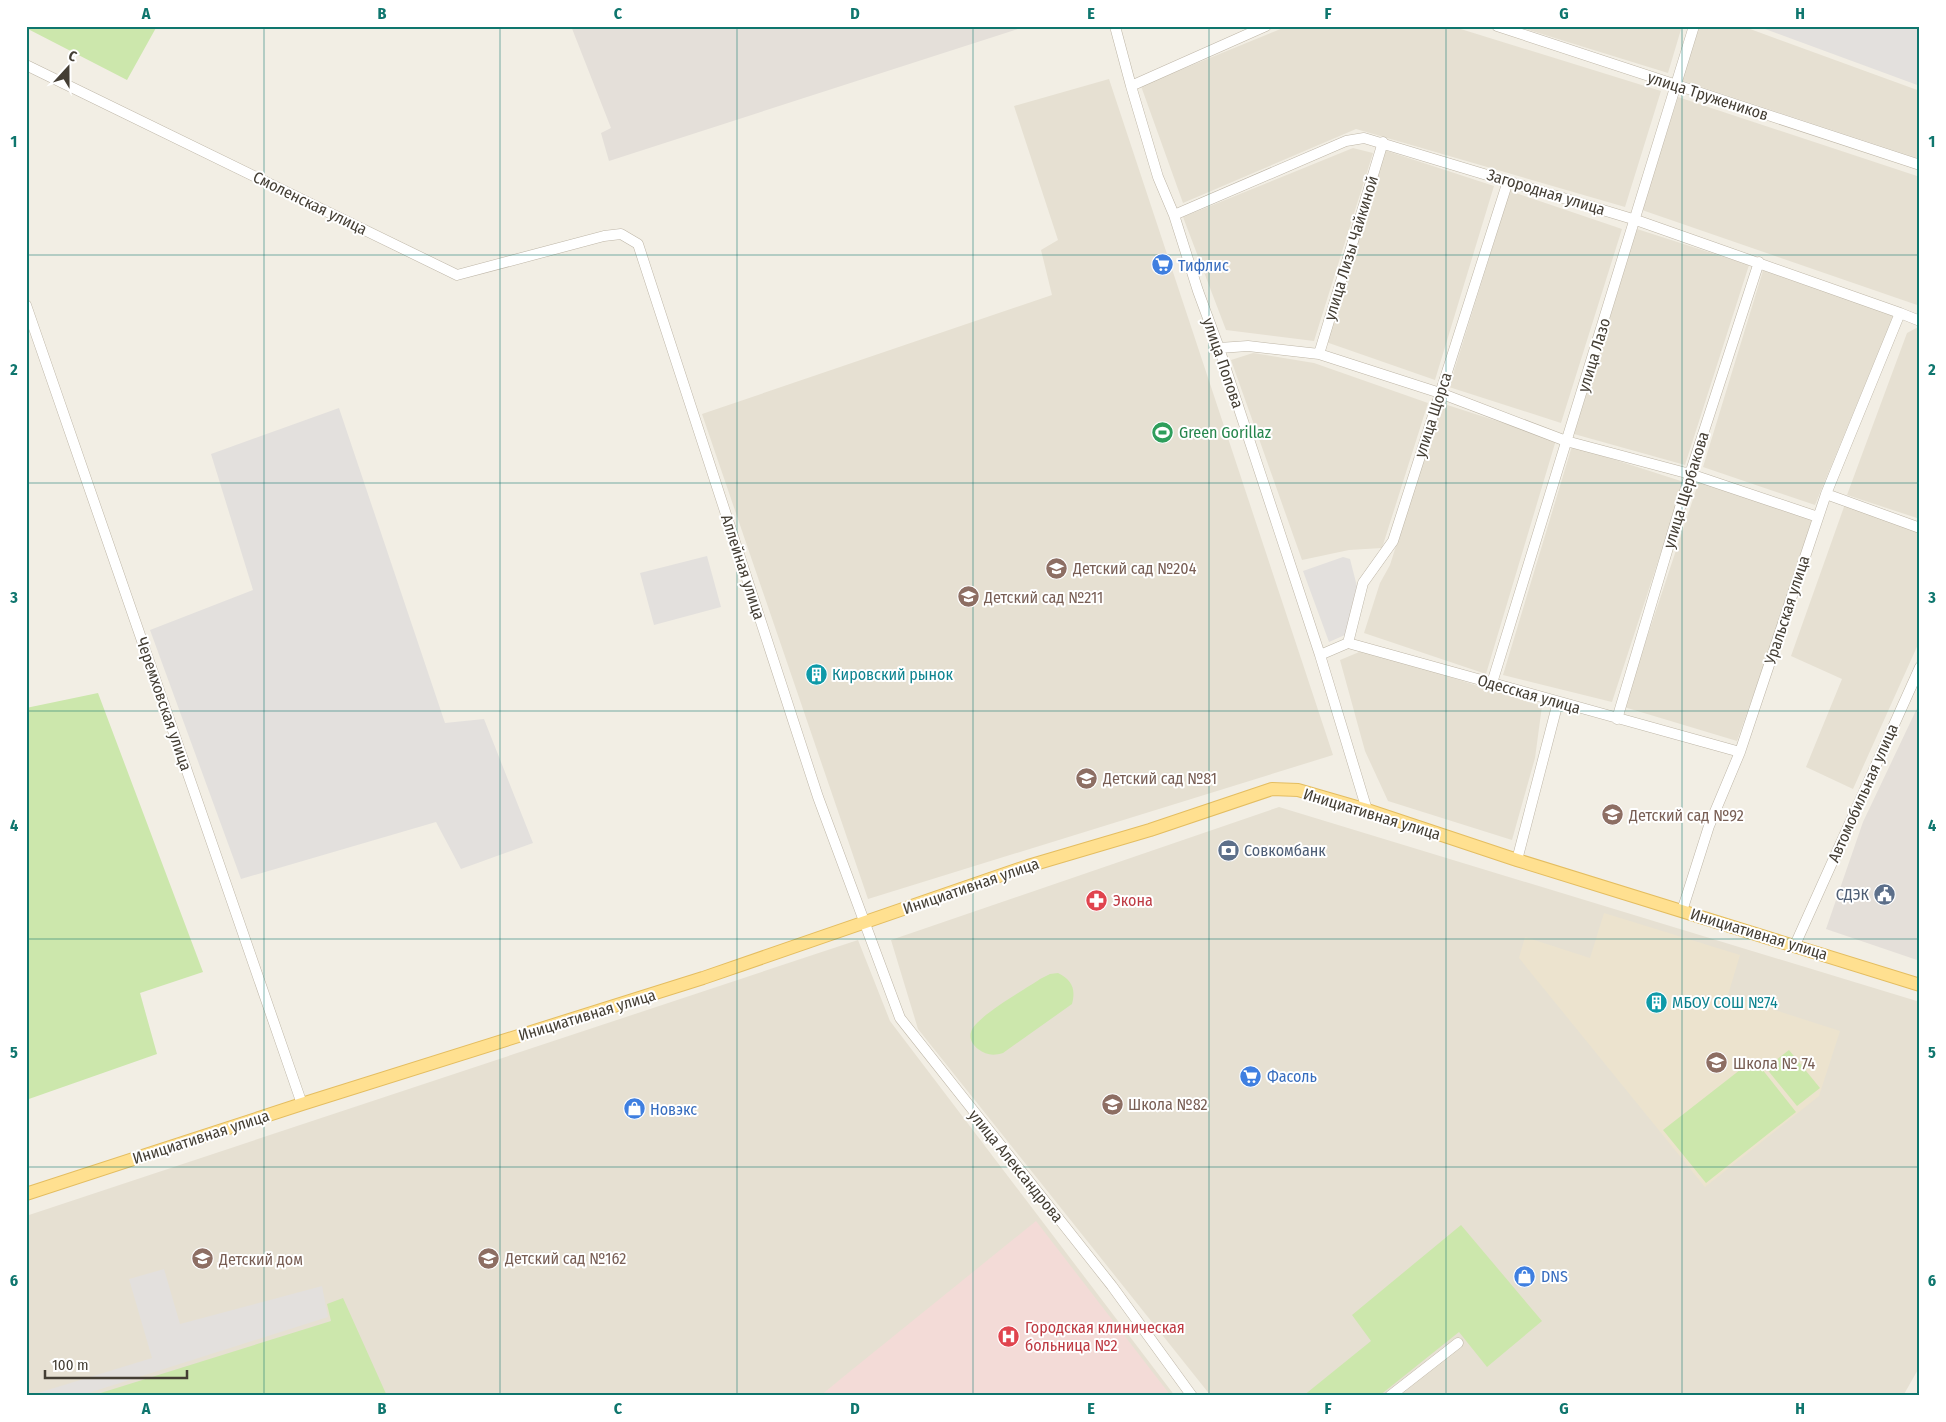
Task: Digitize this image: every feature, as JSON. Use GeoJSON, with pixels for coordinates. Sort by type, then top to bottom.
{"type":"FeatureCollection","features":[{"type":"Feature","properties":{"kind":"main road","name":"Инициативная улица"},"geometry":{"type":"LineString","coordinates":[[26,1194],[302,1104],[703,978],[1028,866],[1150,830],[1272,789],[1298,790],[1367,810],[1517,860],[1920,985]]}},
{"type":"Feature","properties":{"kind":"street"},"geometry":{"type":"LineString","coordinates":[[1131,86],[1266,26]]}},
{"type":"Feature","properties":{"kind":"street","name":"улица Тружеников"},"geometry":{"type":"LineString","coordinates":[[1497,26],[1920,166]]}},
{"type":"Feature","properties":{"kind":"street","name":"улица Лазо"},"geometry":{"type":"LineString","coordinates":[[1492,683],[1636,220],[1694,26]]}},
{"type":"Feature","properties":{"kind":"street","name":"улица Попова"},"geometry":{"type":"LineString","coordinates":[[1116,30],[1158,177],[1174,216],[1219,348],[1320,654],[1367,810]]}},
{"type":"Feature","properties":{"kind":"street","name":"Смоленская улица"},"geometry":{"type":"LineString","coordinates":[[26,65],[457,275],[604,236]]}},
{"type":"Feature","properties":{"kind":"street","name":"Загородная улица"},"geometry":{"type":"LineString","coordinates":[[1174,216],[1346,141],[1364,138],[1383,142],[1636,220],[1900,312],[1920,321]]}},
{"type":"Feature","properties":{"kind":"street","name":"улица Лизы Чайкиной"},"geometry":{"type":"LineString","coordinates":[[1318,354],[1383,142]]}},
{"type":"Feature","properties":{"kind":"street","name":"улица Щорса"},"geometry":{"type":"LineString","coordinates":[[1348,643],[1363,583],[1393,541],[1508,181]]}},
{"type":"Feature","properties":{"kind":"street","name":"Аллейная улица"},"geometry":{"type":"LineString","coordinates":[[604,236],[621,234],[638,244],[815,789],[863,923]]}},
{"type":"Feature","properties":{"kind":"street","name":"улица Щербакова"},"geometry":{"type":"LineString","coordinates":[[1617,719],[1690,474],[1759,262]]}},
{"type":"Feature","properties":{"kind":"street","name":"Черемховская улица"},"geometry":{"type":"LineString","coordinates":[[26,305],[302,1104]]}},
{"type":"Feature","properties":{"kind":"street","name":"Уральская улица"},"geometry":{"type":"LineString","coordinates":[[1682,911],[1708,826],[1740,752],[1826,494],[1900,312]]}},
{"type":"Feature","properties":{"kind":"street"},"geometry":{"type":"LineString","coordinates":[[1219,348],[1248,346],[1318,354],[1440,393],[1566,441],[1690,474],[1818,518]]}},
{"type":"Feature","properties":{"kind":"street"},"geometry":{"type":"LineString","coordinates":[[1826,494],[1920,528]]}},
{"type":"Feature","properties":{"kind":"street"},"geometry":{"type":"LineString","coordinates":[[1320,654],[1348,643]]}},
{"type":"Feature","properties":{"kind":"street","name":"Одесская улица"},"geometry":{"type":"LineString","coordinates":[[1348,643],[1740,752]]}},
{"type":"Feature","properties":{"kind":"street","name":"Автомобильная улица"},"geometry":{"type":"LineString","coordinates":[[1795,946],[1920,668]]}},
{"type":"Feature","properties":{"kind":"street"},"geometry":{"type":"LineString","coordinates":[[1517,860],[1558,702]]}},
{"type":"Feature","properties":{"kind":"street","name":"улица Александрова"},"geometry":{"type":"LineString","coordinates":[[863,923],[900,1018],[1112,1286],[1192,1396]]}},
{"type":"Feature","properties":{"kind":"street"},"geometry":{"type":"LineString","coordinates":[[1390,1396],[1458,1343]]}},
{"type":"Feature","properties":{"kind":"shaded area"},"geometry":{"type":"Polygon","coordinates":[[[571,26],[1027,26],[609,161],[601,133],[611,128],[571,26]]]}},
{"type":"Feature","properties":{"kind":"shaded area"},"geometry":{"type":"Polygon","coordinates":[[[1288,26],[1451,26],[1661,91],[1625,207],[1356,129],[1183,203],[1141,86],[1288,26]]]}},
{"type":"Feature","properties":{"kind":"shaded area"},"geometry":{"type":"Polygon","coordinates":[[[1516,26],[1682,26],[1668,73],[1516,26]]]}},
{"type":"Feature","properties":{"kind":"shaded area"},"geometry":{"type":"Polygon","coordinates":[[[1698,26],[1742,26],[1920,91],[1920,159],[1680,80],[1698,26]]]}},
{"type":"Feature","properties":{"kind":"shaded area"},"geometry":{"type":"Polygon","coordinates":[[[1757,26],[1920,26],[1920,86],[1757,26]]]}},
{"type":"Feature","properties":{"kind":"shaded area"},"geometry":{"type":"Polygon","coordinates":[[[1109,79],[1333,755],[868,899],[702,414],[1052,295],[1041,250],[1058,240],[1014,106],[1109,79]]]}},
{"type":"Feature","properties":{"kind":"shaded area"},"geometry":{"type":"Polygon","coordinates":[[[1678,97],[1920,177],[1920,306],[1642,210],[1678,97]]]}},
{"type":"Feature","properties":{"kind":"shaded area"},"geometry":{"type":"Polygon","coordinates":[[[1353,148],[1373,153],[1314,341],[1226,330],[1183,217],[1353,148]]]}},
{"type":"Feature","properties":{"kind":"shaded area"},"geometry":{"type":"Polygon","coordinates":[[[1384,150],[1494,186],[1435,380],[1326,342],[1384,150]]]}},
{"type":"Feature","properties":{"kind":"shaded area"},"geometry":{"type":"Polygon","coordinates":[[[1510,191],[1622,229],[1561,423],[1449,387],[1510,191]]]}},
{"type":"Feature","properties":{"kind":"shaded area"},"geometry":{"type":"Polygon","coordinates":[[[1637,229],[1749,265],[1685,465],[1574,434],[1637,229]]]}},
{"type":"Feature","properties":{"kind":"shaded area"},"geometry":{"type":"Polygon","coordinates":[[[1765,264],[1895,312],[1815,505],[1703,467],[1765,264]]]}},
{"type":"Feature","properties":{"kind":"shaded area"},"geometry":{"type":"Polygon","coordinates":[[[1920,326],[1920,519],[1847,495],[1907,333],[1920,326]]]}},
{"type":"Feature","properties":{"kind":"shaded area"},"geometry":{"type":"Polygon","coordinates":[[[1253,353],[1314,363],[1428,403],[1382,548],[1349,550],[1302,560],[1231,360],[1253,353]]]}},
{"type":"Feature","properties":{"kind":"shaded area"},"geometry":{"type":"Polygon","coordinates":[[[1441,403],[1556,440],[1486,674],[1364,633],[1380,583],[1390,565],[1441,403]]]}},
{"type":"Feature","properties":{"kind":"shaded area"},"geometry":{"type":"Polygon","coordinates":[[[339,408],[445,723],[484,719],[533,843],[461,869],[436,822],[241,879],[150,630],[253,590],[211,454],[339,408]]]}},
{"type":"Feature","properties":{"kind":"shaded area"},"geometry":{"type":"Polygon","coordinates":[[[1572,446],[1684,482],[1612,702],[1503,675],[1572,446]]]}},
{"type":"Feature","properties":{"kind":"shaded area"},"geometry":{"type":"Polygon","coordinates":[[[1699,481],[1816,518],[1737,741],[1624,707],[1699,481]]]}},
{"type":"Feature","properties":{"kind":"shaded area"},"geometry":{"type":"Polygon","coordinates":[[[1845,504],[1920,532],[1920,640],[1853,789],[1806,767],[1842,679],[1791,656],[1845,504]]]}},
{"type":"Feature","properties":{"kind":"shaded area"},"geometry":{"type":"Polygon","coordinates":[[[707,556],[721,607],[654,625],[640,573],[707,556]]]}},
{"type":"Feature","properties":{"kind":"shaded area"},"geometry":{"type":"Polygon","coordinates":[[[1343,557],[1350,559],[1362,606],[1356,630],[1329,642],[1303,571],[1343,557]]]}},
{"type":"Feature","properties":{"kind":"shaded area"},"geometry":{"type":"Polygon","coordinates":[[[1364,650],[1542,706],[1535,758],[1512,840],[1388,801],[1365,751],[1340,660],[1364,650]]]}},
{"type":"Feature","properties":{"kind":"shaded area"},"geometry":{"type":"Polygon","coordinates":[[[1920,702],[1920,961],[1826,929],[1863,822],[1920,702]]]}},
{"type":"Feature","properties":{"kind":"shaded area"},"geometry":{"type":"Polygon","coordinates":[[[1279,807],[1920,1002],[1920,1366],[1903,1396],[1211,1396],[918,1029],[891,940],[1279,807]]]}},
{"type":"Feature","properties":{"kind":"shaded area","name":"Школа № 74"},"geometry":{"type":"Polygon","coordinates":[[[1604,913],[1740,955],[1728,995],[1840,1031],[1819,1096],[1705,1187],[1519,958],[1525,937],[1590,958],[1604,913]]]}},
{"type":"Feature","properties":{"kind":"shaded area"},"geometry":{"type":"Polygon","coordinates":[[[858,940],[890,1021],[1175,1396],[26,1396],[26,1216],[858,940]]]}},
{"type":"Feature","properties":{"kind":"shaded area","name":"Городская клиническая больница №2"},"geometry":{"type":"Polygon","coordinates":[[[1036,1221],[1171,1396],[820,1396],[848,1373],[1036,1221]]]}},
{"type":"Feature","properties":{"kind":"shaded area"},"geometry":{"type":"Polygon","coordinates":[[[164,1269],[180,1324],[322,1286],[328,1317],[79,1396],[28,1396],[152,1358],[129,1279],[164,1269]]]}},
{"type":"Feature","properties":{"kind":"green space"},"geometry":{"type":"Polygon","coordinates":[[[26,26],[157,26],[127,80],[26,28],[26,26]]]}},
{"type":"Feature","properties":{"kind":"green space"},"geometry":{"type":"Polygon","coordinates":[[[98,693],[203,972],[140,993],[157,1054],[26,1100],[26,708],[98,693]]]}},
{"type":"Feature","properties":{"kind":"green space"},"geometry":{"type":"Polygon","coordinates":[[[1058,973],[1067,979],[1072,986],[1072,1004],[1003,1053],[987,1054],[975,1046],[971,1039],[971,1032],[981,1019],[1040,979],[1050,974],[1058,973]]]}},
{"type":"Feature","properties":{"kind":"green space"},"geometry":{"type":"Polygon","coordinates":[[[1789,1050],[1820,1088],[1797,1106],[1766,1068],[1789,1050]]]}},
{"type":"Feature","properties":{"kind":"green space"},"geometry":{"type":"Polygon","coordinates":[[[1754,1059],[1796,1112],[1706,1183],[1663,1130],[1754,1059]]]}},
{"type":"Feature","properties":{"kind":"green space"},"geometry":{"type":"Polygon","coordinates":[[[1461,1225],[1542,1321],[1487,1367],[1459,1332],[1379,1396],[1303,1396],[1371,1341],[1352,1315],[1461,1225]]]}},
{"type":"Feature","properties":{"kind":"green space"},"geometry":{"type":"Polygon","coordinates":[[[343,1298],[387,1396],[91,1396],[331,1321],[327,1304],[343,1298]]]}},
{"type":"Feature","properties":{"kind":"place","name":"Тифлис"},"geometry":{"type":"Point","coordinates":[1162,265]}},
{"type":"Feature","properties":{"kind":"place","name":"Green Gorillaz"},"geometry":{"type":"Point","coordinates":[1163,432]}},
{"type":"Feature","properties":{"kind":"place","name":"Детский сад №204"},"geometry":{"type":"Point","coordinates":[1057,568]}},
{"type":"Feature","properties":{"kind":"place","name":"Детский сад №211"},"geometry":{"type":"Point","coordinates":[968,597]}},
{"type":"Feature","properties":{"kind":"place","name":"Кировский рынок"},"geometry":{"type":"Point","coordinates":[816,674]}},
{"type":"Feature","properties":{"kind":"place","name":"Детский сад №81"},"geometry":{"type":"Point","coordinates":[1087,778]}},
{"type":"Feature","properties":{"kind":"place","name":"Детский сад №92"},"geometry":{"type":"Point","coordinates":[1613,815]}},
{"type":"Feature","properties":{"kind":"place","name":"Совкомбанк"},"geometry":{"type":"Point","coordinates":[1228,850]}},
{"type":"Feature","properties":{"kind":"place","name":"СДЭК"},"geometry":{"type":"Point","coordinates":[1885,894]}},
{"type":"Feature","properties":{"kind":"place","name":"Экона"},"geometry":{"type":"Point","coordinates":[1097,900]}},
{"type":"Feature","properties":{"kind":"place","name":"МБОУ СОШ №74"},"geometry":{"type":"Point","coordinates":[1656,1002]}},
{"type":"Feature","properties":{"kind":"place","name":"Школа № 74"},"geometry":{"type":"Point","coordinates":[1717,1063]}},
{"type":"Feature","properties":{"kind":"place","name":"Фасоль"},"geometry":{"type":"Point","coordinates":[1251,1076]}},
{"type":"Feature","properties":{"kind":"place","name":"Школа №82"},"geometry":{"type":"Point","coordinates":[1112,1104]}},
{"type":"Feature","properties":{"kind":"place","name":"Новэкс"},"geometry":{"type":"Point","coordinates":[634,1109]}},
{"type":"Feature","properties":{"kind":"place","name":"Детский сад №162"},"geometry":{"type":"Point","coordinates":[489,1258]}},
{"type":"Feature","properties":{"kind":"place","name":"Детский дом"},"geometry":{"type":"Point","coordinates":[203,1259]}},
{"type":"Feature","properties":{"kind":"place","name":"DNS"},"geometry":{"type":"Point","coordinates":[1525,1276]}},
{"type":"Feature","properties":{"kind":"place","name":"Городская клиническая больница №2"},"geometry":{"type":"Point","coordinates":[1009,1336]}}]}
